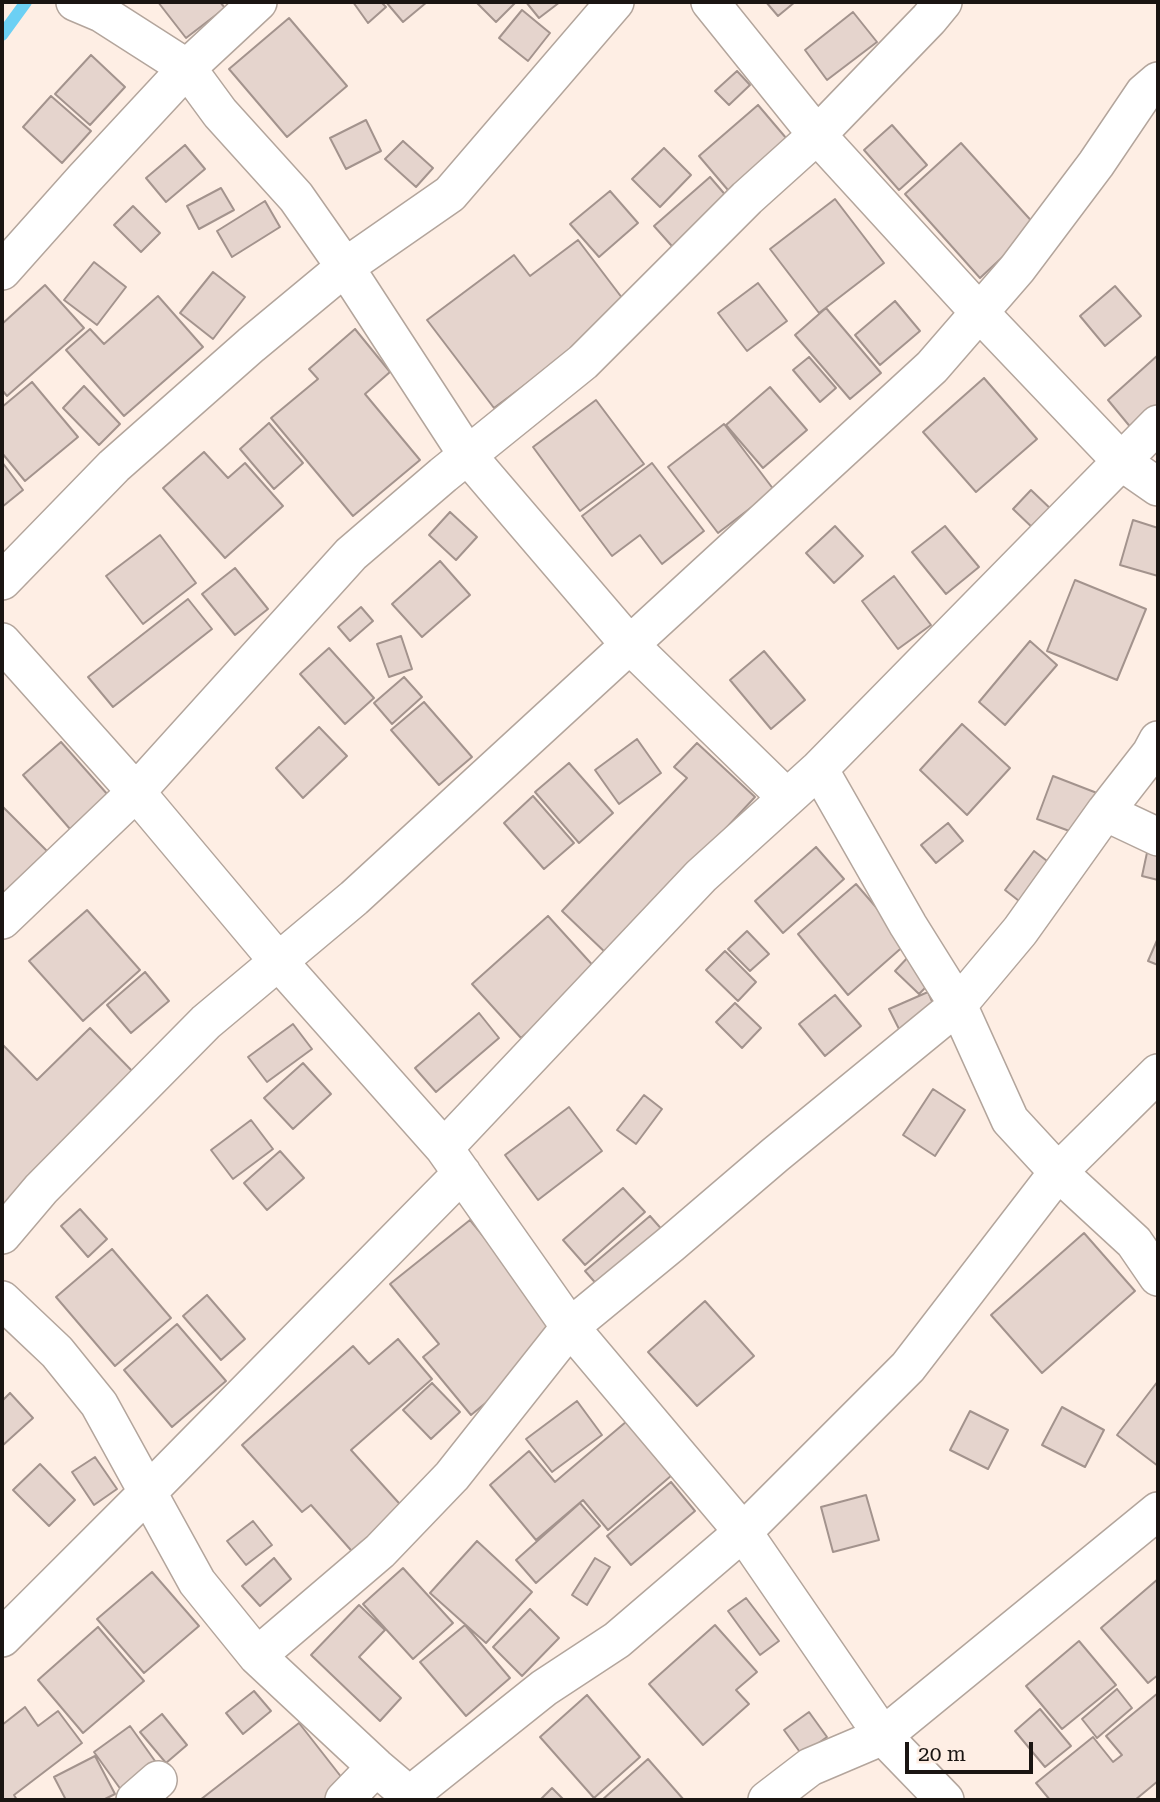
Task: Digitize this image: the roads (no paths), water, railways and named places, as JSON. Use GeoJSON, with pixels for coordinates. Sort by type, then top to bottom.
{"type":"FeatureCollection","features":[{"type":"Feature","properties":{"kind":"street"},"geometry":{"type":"LineString","coordinates":[[2,271],[83,179],[187,68],[258,2]]}},
{"type":"Feature","properties":{"kind":"street"},"geometry":{"type":"LineString","coordinates":[[2,581],[114,466],[251,345],[345,267],[450,194],[615,2]]}},
{"type":"Feature","properties":{"kind":"street"},"geometry":{"type":"LineString","coordinates":[[710,2],[817,135],[979,312],[1122,462],[1158,487]]}},
{"type":"Feature","properties":{"kind":"street"},"geometry":{"type":"LineString","coordinates":[[2,920],[136,792],[351,554],[583,362],[747,198],[817,135],[943,2]]}},
{"type":"Feature","properties":{"kind":"street"},"geometry":{"type":"LineString","coordinates":[[88,7],[187,68],[220,113],[296,197],[468,456],[629,644],[787,798]]}},
{"type":"Feature","properties":{"kind":"street"},"geometry":{"type":"LineString","coordinates":[[2,1235],[41,1189],[206,1022],[354,898],[932,367],[1017,269],[1096,164],[1144,93],[1158,80]]}},
{"type":"Feature","properties":{"kind":"street"},"geometry":{"type":"LineString","coordinates":[[2,1638],[147,1493],[453,1160],[701,876],[818,769],[1158,424]]}},
{"type":"Feature","properties":{"kind":"street"},"geometry":{"type":"LineString","coordinates":[[2,642],[136,792],[278,961],[453,1160],[570,1327],[743,1532],[883,1736],[945,1800]]}},
{"type":"Feature","properties":{"kind":"street"},"geometry":{"type":"LineString","coordinates":[[257,1657],[380,1551],[452,1476],[570,1327],[958,1005],[1020,931],[1158,740]]}},
{"type":"Feature","properties":{"kind":"street"},"geometry":{"type":"LineString","coordinates":[[818,769],[908,925],[958,1005],[1010,1120],[1058,1172],[1134,1242],[1158,1277]]}},
{"type":"Feature","properties":{"kind":"street"},"geometry":{"type":"LineString","coordinates":[[1105,813],[1158,838]]}},
{"type":"Feature","properties":{"kind":"street"},"geometry":{"type":"LineString","coordinates":[[2,1300],[57,1352],[99,1404],[197,1582],[257,1657],[412,1798],[544,1688],[617,1640],[743,1532],[908,1367],[1058,1172],[1158,1073]]}},
{"type":"Feature","properties":{"kind":"street"},"geometry":{"type":"LineString","coordinates":[[767,1800],[810,1767],[883,1736],[1158,1511]]}},
{"type":"Feature","properties":{"kind":"street"},"geometry":{"type":"LineString","coordinates":[[344,1800],[376,1767]]}},
{"type":"Feature","properties":{"kind":"waterway"},"geometry":{"type":"LineString","coordinates":[[2,35],[26,2]]}}]}
